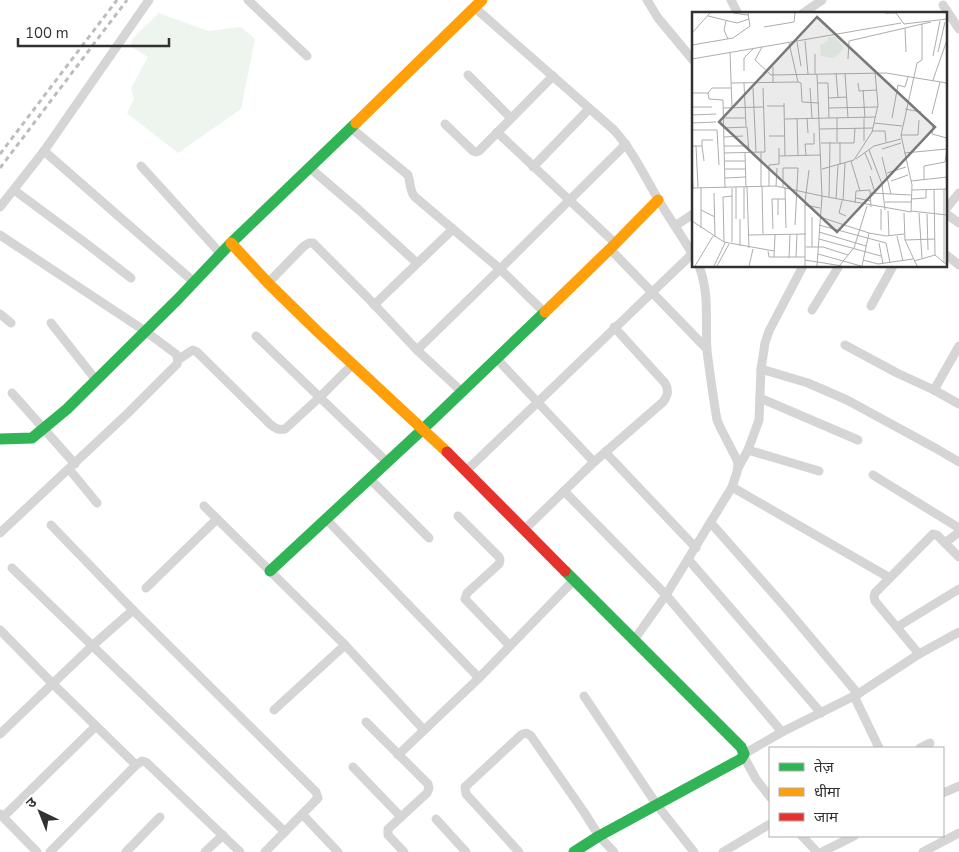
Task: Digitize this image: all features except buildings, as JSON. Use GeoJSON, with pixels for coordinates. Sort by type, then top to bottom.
{"type":"FeatureCollection","features":[{"type":"Feature","properties":{"kind":"street"},"geometry":{"type":"LineString","coordinates":[[0,207],[44,151],[149,0]]}},
{"type":"Feature","properties":{"kind":"street"},"geometry":{"type":"LineString","coordinates":[[248,0],[308,56]]}},
{"type":"Feature","properties":{"kind":"street"},"geometry":{"type":"LineString","coordinates":[[647,0],[658,18],[692,59]]}},
{"type":"Feature","properties":{"kind":"street"},"geometry":{"type":"LineString","coordinates":[[731,0],[737,12]]}},
{"type":"Feature","properties":{"kind":"street"},"geometry":{"type":"LineString","coordinates":[[805,12],[822,0]]}},
{"type":"Feature","properties":{"kind":"street"},"geometry":{"type":"LineString","coordinates":[[0,439],[32,438],[67,409],[178,299],[231,243],[478,4],[553,76],[614,130],[626,144],[692,254],[466,471]]}},
{"type":"Feature","properties":{"kind":"street"},"geometry":{"type":"LineString","coordinates":[[943,5],[959,28]]}},
{"type":"Feature","properties":{"kind":"street"},"geometry":{"type":"LineString","coordinates":[[468,75],[511,118]]}},
{"type":"Feature","properties":{"kind":"street"},"geometry":{"type":"LineString","coordinates":[[445,124],[472,151],[476,152],[553,76]]}},
{"type":"Feature","properties":{"kind":"street"},"geometry":{"type":"LineString","coordinates":[[534,166],[589,109]]}},
{"type":"Feature","properties":{"kind":"street"},"geometry":{"type":"LineString","coordinates":[[351,128],[408,175],[412,194],[500,269],[544,312]]}},
{"type":"Feature","properties":{"kind":"street"},"geometry":{"type":"LineString","coordinates":[[497,132],[570,200],[652,292],[707,349]]}},
{"type":"Feature","properties":{"kind":"street"},"geometry":{"type":"LineString","coordinates":[[417,350],[626,144]]}},
{"type":"Feature","properties":{"kind":"street"},"geometry":{"type":"LineString","coordinates":[[44,151],[194,282]]}},
{"type":"Feature","properties":{"kind":"street"},"geometry":{"type":"LineString","coordinates":[[141,166],[220,254]]}},
{"type":"Feature","properties":{"kind":"street"},"geometry":{"type":"LineString","coordinates":[[310,168],[417,263]]}},
{"type":"Feature","properties":{"kind":"street"},"geometry":{"type":"LineString","coordinates":[[14,190],[131,278]]}},
{"type":"Feature","properties":{"kind":"street"},"geometry":{"type":"LineString","coordinates":[[946,211],[959,193]]}},
{"type":"Feature","properties":{"kind":"street"},"geometry":{"type":"LineString","coordinates":[[270,571],[423,429],[613,246],[658,200]]}},
{"type":"Feature","properties":{"kind":"street"},"geometry":{"type":"LineString","coordinates":[[946,213],[959,223]]}},
{"type":"Feature","properties":{"kind":"street"},"geometry":{"type":"LineString","coordinates":[[675,226],[692,215]]}},
{"type":"Feature","properties":{"kind":"street"},"geometry":{"type":"LineString","coordinates":[[374,305],[453,229]]}},
{"type":"Feature","properties":{"kind":"street"},"geometry":{"type":"LineString","coordinates":[[0,235],[145,331],[176,354],[178,360]]}},
{"type":"Feature","properties":{"kind":"street"},"geometry":{"type":"LineString","coordinates":[[231,243],[268,283],[423,429],[525,529],[741,747],[756,779],[769,796]]}},
{"type":"Feature","properties":{"kind":"street"},"geometry":{"type":"LineString","coordinates":[[268,283],[304,246],[312,243],[461,392]]}},
{"type":"Feature","properties":{"kind":"street"},"geometry":{"type":"LineString","coordinates":[[946,255],[959,265]]}},
{"type":"Feature","properties":{"kind":"street"},"geometry":{"type":"LineString","coordinates":[[701,268],[706,299],[707,349],[717,420],[737,460],[738,468]]}},
{"type":"Feature","properties":{"kind":"street"},"geometry":{"type":"LineString","coordinates":[[634,640],[666,596],[712,523],[732,487],[738,468],[748,450],[759,420],[761,369],[769,331],[803,268]]}},
{"type":"Feature","properties":{"kind":"street"},"geometry":{"type":"LineString","coordinates":[[812,310],[838,268]]}},
{"type":"Feature","properties":{"kind":"street"},"geometry":{"type":"LineString","coordinates":[[871,306],[892,268]]}},
{"type":"Feature","properties":{"kind":"street"},"geometry":{"type":"LineString","coordinates":[[0,314],[12,322]]}},
{"type":"Feature","properties":{"kind":"street"},"geometry":{"type":"LineString","coordinates":[[51,323],[96,380]]}},
{"type":"Feature","properties":{"kind":"street"},"geometry":{"type":"LineString","coordinates":[[525,529],[594,462],[668,396],[665,383],[614,327]]}},
{"type":"Feature","properties":{"kind":"street"},"geometry":{"type":"LineString","coordinates":[[256,336],[387,462]]}},
{"type":"Feature","properties":{"kind":"street"},"geometry":{"type":"LineString","coordinates":[[845,346],[959,404]]}},
{"type":"Feature","properties":{"kind":"street"},"geometry":{"type":"LineString","coordinates":[[934,390],[959,346]]}},
{"type":"Feature","properties":{"kind":"street"},"geometry":{"type":"LineString","coordinates":[[0,533],[142,399],[177,364],[178,360],[193,350],[271,425],[280,430],[285,429],[353,364]]}},
{"type":"Feature","properties":{"kind":"street"},"geometry":{"type":"LineString","coordinates":[[496,358],[594,462]]}},
{"type":"Feature","properties":{"kind":"street"},"geometry":{"type":"LineString","coordinates":[[761,369],[808,383],[847,400],[959,462]]}},
{"type":"Feature","properties":{"kind":"street"},"geometry":{"type":"LineString","coordinates":[[12,393],[44,429],[97,503]]}},
{"type":"Feature","properties":{"kind":"street"},"geometry":{"type":"LineString","coordinates":[[760,398],[858,440]]}},
{"type":"Feature","properties":{"kind":"street"},"geometry":{"type":"LineString","coordinates":[[748,450],[819,471]]}},
{"type":"Feature","properties":{"kind":"street"},"geometry":{"type":"LineString","coordinates":[[605,452],[696,548]]}},
{"type":"Feature","properties":{"kind":"street"},"geometry":{"type":"LineString","coordinates":[[873,475],[959,530],[945,543]]}},
{"type":"Feature","properties":{"kind":"street"},"geometry":{"type":"LineString","coordinates":[[369,478],[430,538]]}},
{"type":"Feature","properties":{"kind":"street"},"geometry":{"type":"LineString","coordinates":[[732,487],[890,578]]}},
{"type":"Feature","properties":{"kind":"street"},"geometry":{"type":"LineString","coordinates":[[564,491],[666,596],[782,732]]}},
{"type":"Feature","properties":{"kind":"street"},"geometry":{"type":"LineString","coordinates":[[204,506],[344,645],[424,730]]}},
{"type":"Feature","properties":{"kind":"street"},"geometry":{"type":"LineString","coordinates":[[458,516],[500,560],[499,564],[467,593],[465,599],[510,646]]}},
{"type":"Feature","properties":{"kind":"street"},"geometry":{"type":"LineString","coordinates":[[146,588],[218,519]]}},
{"type":"Feature","properties":{"kind":"street"},"geometry":{"type":"LineString","coordinates":[[326,519],[479,678]]}},
{"type":"Feature","properties":{"kind":"street"},"geometry":{"type":"LineString","coordinates":[[712,523],[785,607],[856,695],[880,747]]}},
{"type":"Feature","properties":{"kind":"street"},"geometry":{"type":"LineString","coordinates":[[51,525],[133,610],[316,792],[318,798],[268,851]]}},
{"type":"Feature","properties":{"kind":"street"},"geometry":{"type":"LineString","coordinates":[[919,654],[875,601],[875,593],[935,534],[959,557]]}},
{"type":"Feature","properties":{"kind":"street"},"geometry":{"type":"LineString","coordinates":[[688,559],[820,713]]}},
{"type":"Feature","properties":{"kind":"street"},"geometry":{"type":"LineString","coordinates":[[12,568],[285,832]]}},
{"type":"Feature","properties":{"kind":"street"},"geometry":{"type":"LineString","coordinates":[[398,755],[479,678],[574,580]]}},
{"type":"Feature","properties":{"kind":"street"},"geometry":{"type":"LineString","coordinates":[[897,627],[959,589]]}},
{"type":"Feature","properties":{"kind":"street"},"geometry":{"type":"LineString","coordinates":[[0,734],[92,646],[133,610]]}},
{"type":"Feature","properties":{"kind":"street"},"geometry":{"type":"LineString","coordinates":[[0,630],[136,765]]}},
{"type":"Feature","properties":{"kind":"street"},"geometry":{"type":"LineString","coordinates":[[574,852],[744,756],[782,732],[856,695],[919,654],[959,632]]}},
{"type":"Feature","properties":{"kind":"street"},"geometry":{"type":"LineString","coordinates":[[274,710],[344,645]]}},
{"type":"Feature","properties":{"kind":"street"},"geometry":{"type":"LineString","coordinates":[[584,696],[658,805],[694,852]]}},
{"type":"Feature","properties":{"kind":"street"},"geometry":{"type":"LineString","coordinates":[[366,722],[428,784],[427,793],[388,829],[387,832],[390,837],[404,852]]}},
{"type":"Feature","properties":{"kind":"street"},"geometry":{"type":"LineString","coordinates":[[37,852],[2,816],[96,726]]}},
{"type":"Feature","properties":{"kind":"street"},"geometry":{"type":"LineString","coordinates":[[519,852],[466,794],[465,787],[521,735],[526,733],[531,736],[600,836],[614,852]]}},
{"type":"Feature","properties":{"kind":"street"},"geometry":{"type":"LineString","coordinates":[[922,747],[930,743]]}},
{"type":"Feature","properties":{"kind":"street"},"geometry":{"type":"LineString","coordinates":[[50,852],[142,761],[146,762],[240,852]]}},
{"type":"Feature","properties":{"kind":"street"},"geometry":{"type":"LineString","coordinates":[[353,766],[401,817]]}},
{"type":"Feature","properties":{"kind":"street"},"geometry":{"type":"LineString","coordinates":[[944,794],[959,786]]}},
{"type":"Feature","properties":{"kind":"street"},"geometry":{"type":"LineString","coordinates":[[303,815],[338,852]]}},
{"type":"Feature","properties":{"kind":"street"},"geometry":{"type":"LineString","coordinates":[[126,852],[160,817]]}},
{"type":"Feature","properties":{"kind":"street"},"geometry":{"type":"LineString","coordinates":[[436,819],[466,852]]}},
{"type":"Feature","properties":{"kind":"street"},"geometry":{"type":"LineString","coordinates":[[723,852],[769,825]]}},
{"type":"Feature","properties":{"kind":"street"},"geometry":{"type":"LineString","coordinates":[[923,852],[959,833]]}},
{"type":"Feature","properties":{"kind":"street"},"geometry":{"type":"LineString","coordinates":[[206,852],[223,835]]}},
{"type":"Feature","properties":{"kind":"street"},"geometry":{"type":"LineString","coordinates":[[803,837],[816,852]]}},
{"type":"Feature","properties":{"kind":"street"},"geometry":{"type":"LineString","coordinates":[[822,852],[852,837]]}},
{"type":"Feature","properties":{"kind":"shaded area"},"geometry":{"type":"Polygon","coordinates":[[[159,13],[208,31],[241,27],[255,39],[241,109],[178,153],[127,113],[134,99],[131,88],[148,57],[130,46],[133,38],[159,13]]]}},
{"type":"Feature","properties":{"kind":"railway"},"geometry":{"type":"LineString","coordinates":[[0,154],[117,0]]}},
{"type":"Feature","properties":{"kind":"railway"},"geometry":{"type":"LineString","coordinates":[[0,168],[127,0]]}},
{"type":"Feature","properties":{"kind":"traffic: fast"},"geometry":{"type":"LineString","coordinates":[[0,439],[32,438],[67,409],[178,299],[231,243],[356,123]]}},
{"type":"Feature","properties":{"kind":"traffic: fast"},"geometry":{"type":"LineString","coordinates":[[270,571],[423,429],[545,312]]}},
{"type":"Feature","properties":{"kind":"traffic: fast"},"geometry":{"type":"LineString","coordinates":[[565,571],[741,747],[744,754],[741,759],[599,836],[574,852]]}},
{"type":"Feature","properties":{"kind":"traffic: slow"},"geometry":{"type":"LineString","coordinates":[[356,123],[482,0]]}},
{"type":"Feature","properties":{"kind":"traffic: slow"},"geometry":{"type":"LineString","coordinates":[[545,312],[658,200]]}},
{"type":"Feature","properties":{"kind":"traffic: slow"},"geometry":{"type":"LineString","coordinates":[[231,243],[268,283],[318,332],[447,452]]}},
{"type":"Feature","properties":{"kind":"traffic: jam"},"geometry":{"type":"LineString","coordinates":[[447,452],[565,571]]}}]}
